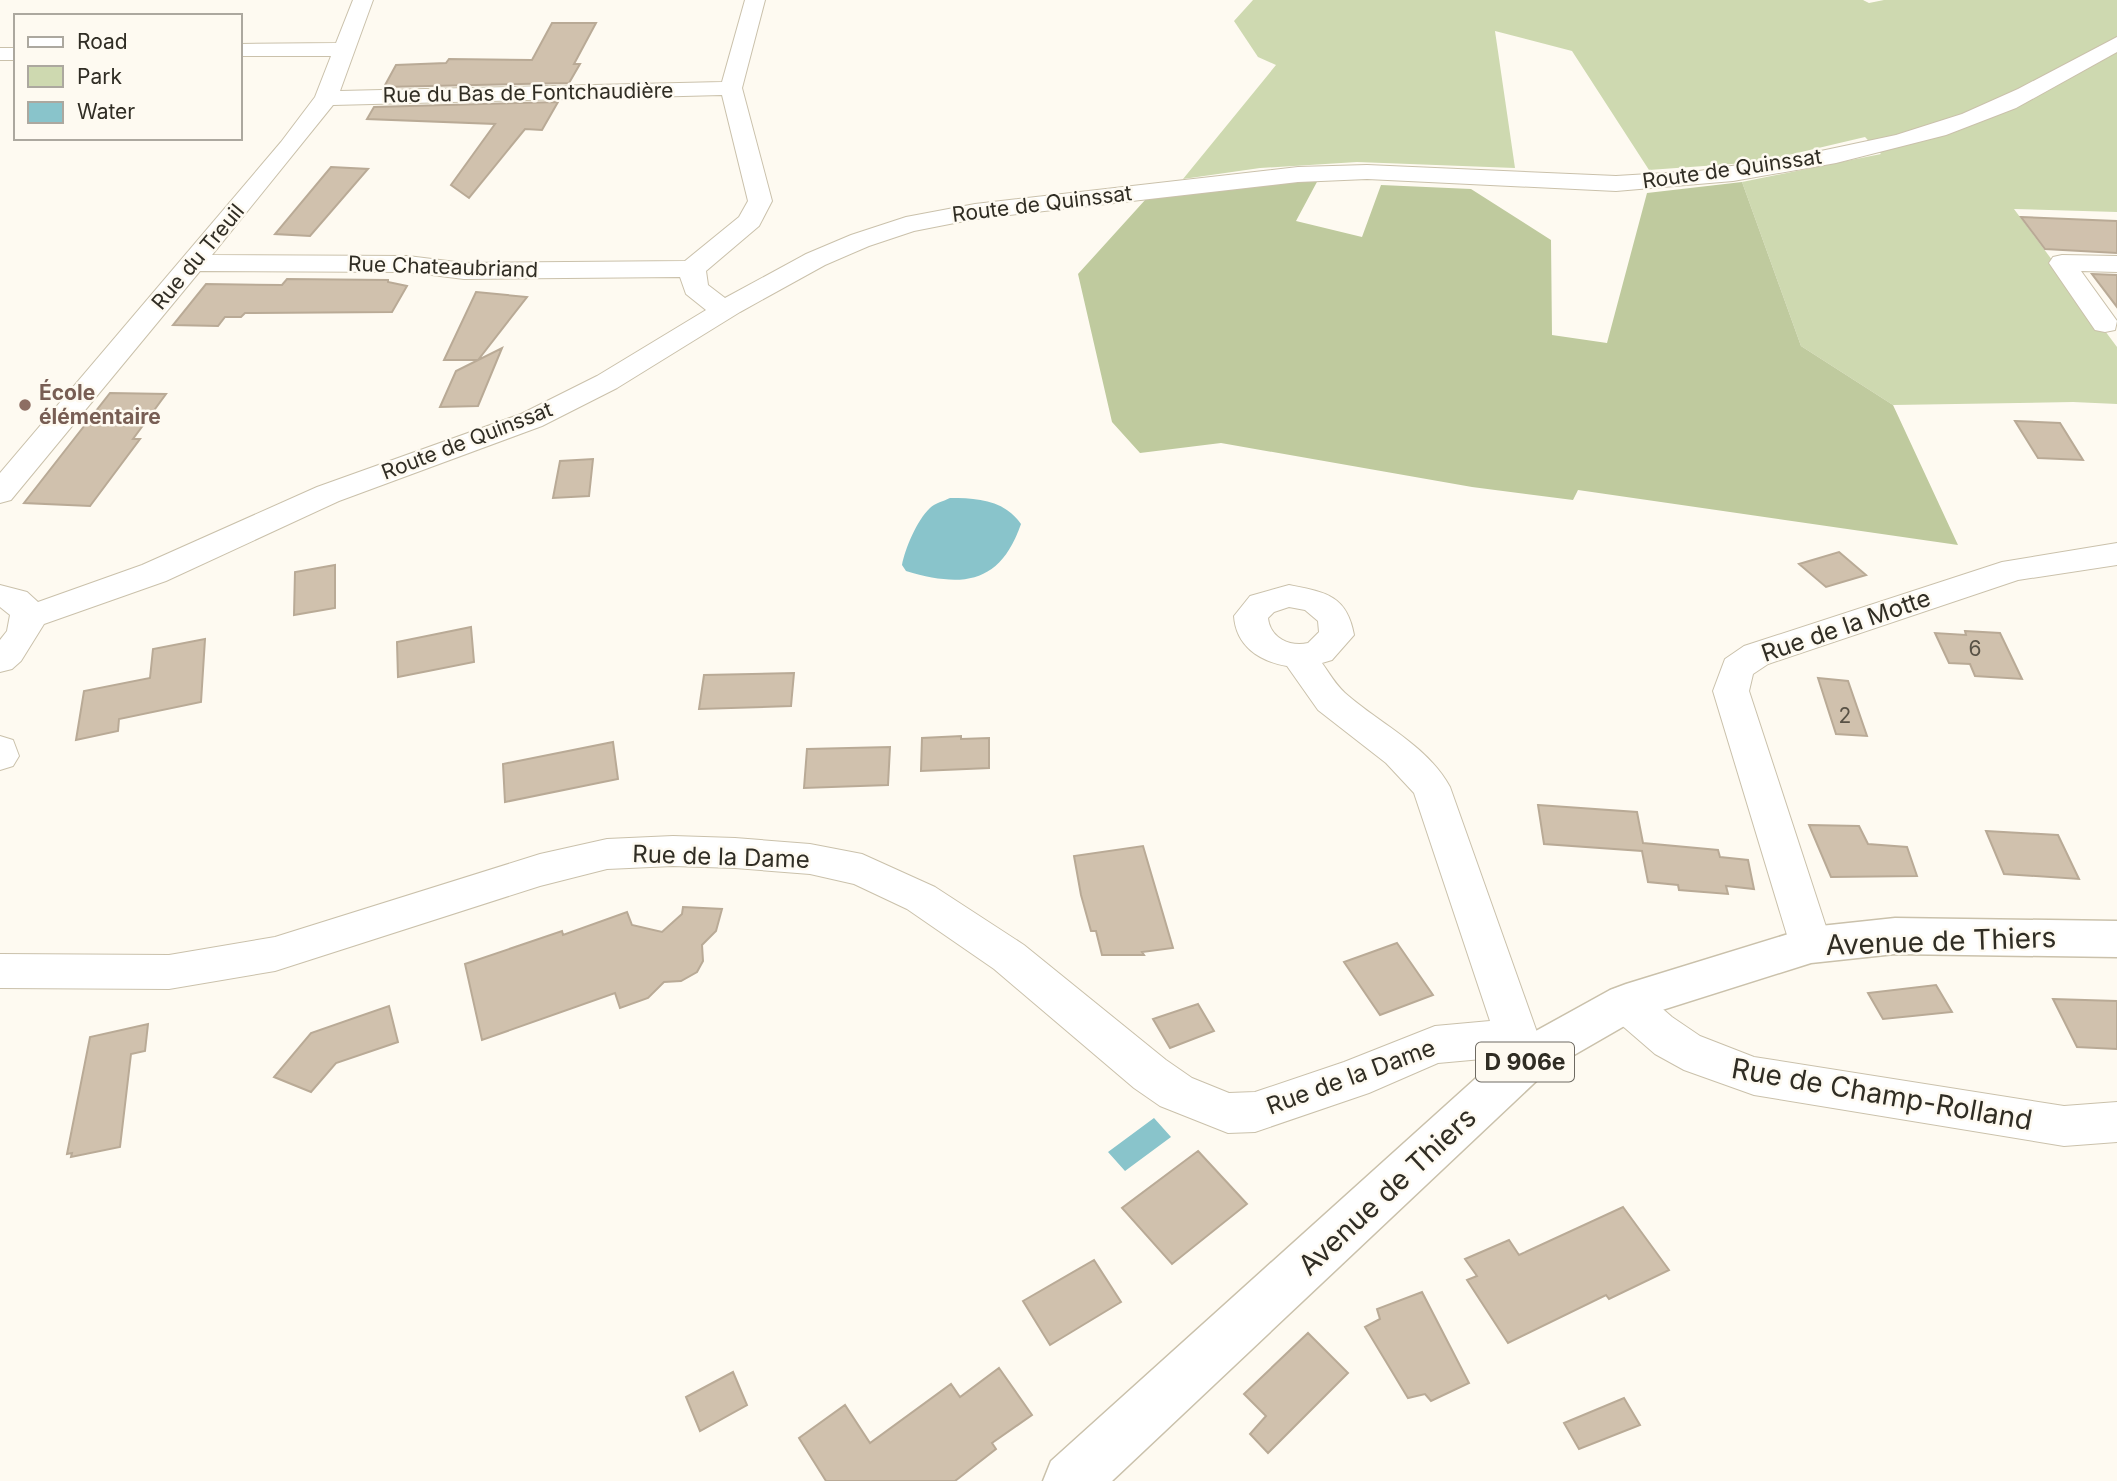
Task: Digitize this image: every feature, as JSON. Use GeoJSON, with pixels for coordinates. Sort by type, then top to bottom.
{"type":"FeatureCollection","features":[{"type":"Feature","properties":{"kind":"main road","name":"Avenue de Thiers"},"geometry":{"type":"LineString","coordinates":[[1071,1481],[1526,1051],[1626,1003],[1811,945],[1895,936],[2117,939]]}},
{"type":"Feature","properties":{"kind":"street","name":"Rue du Treuil"},"geometry":{"type":"LineString","coordinates":[[0,494],[289,148],[326,98],[363,0]]}},
{"type":"Feature","properties":{"kind":"street"},"geometry":{"type":"LineString","coordinates":[[724,311],[695,288],[692,270],[750,221],[760,201],[731,88],[755,0]]}},
{"type":"Feature","properties":{"kind":"street","name":"Route de Quinssat"},"geometry":{"type":"LineString","coordinates":[[29,617],[76,603],[153,573],[293,508],[499,433],[553,410],[634,367],[792,270],[853,241],[946,215],[1296,174],[1362,172],[1562,183],[1632,183],[1697,178],[1805,161],[1896,141],[1972,119],[2029,92],[2117,43]]}},
{"type":"Feature","properties":{"kind":"street"},"geometry":{"type":"LineString","coordinates":[[242,50],[344,49]]}},
{"type":"Feature","properties":{"kind":"street","name":"Rue du Bas de Fontchaudière"},"geometry":{"type":"LineString","coordinates":[[326,98],[731,88]]}},
{"type":"Feature","properties":{"kind":"street","name":"Rue Chateaubriand"},"geometry":{"type":"LineString","coordinates":[[194,263],[408,264],[464,271],[692,270]]}},
{"type":"Feature","properties":{"kind":"street"},"geometry":{"type":"LineString","coordinates":[[2105,324],[2062,263],[2117,264]]}},
{"type":"Feature","properties":{"kind":"street","name":"Rue de la Motte"},"geometry":{"type":"LineString","coordinates":[[1811,945],[1731,691],[1737,668],[1756,655],[2014,570],[2117,554]]}},
{"type":"Feature","properties":{"kind":"street"},"geometry":{"type":"LineString","coordinates":[[0,596],[22,605],[29,617],[26,632],[15,648],[0,660]]}},
{"type":"Feature","properties":{"kind":"street"},"geometry":{"type":"LineString","coordinates":[[1298,656],[1331,701],[1399,753],[1431,787],[1526,1051]]}},
{"type":"Feature","properties":{"kind":"street"},"geometry":{"type":"LineString","coordinates":[[0,750],[0,755]]}},
{"type":"Feature","properties":{"kind":"street","name":"Rue de la Dame"},"geometry":{"type":"LineString","coordinates":[[0,971],[169,972],[275,954],[540,870],[607,854],[673,851],[735,853],[810,859],[862,870],[921,898],[1009,957],[1150,1074],[1176,1091],[1227,1113],[1255,1112],[1353,1079],[1435,1045],[1493,1039],[1526,1051]]}},
{"type":"Feature","properties":{"kind":"street","name":"Rue de Champ-Rolland"},"geometry":{"type":"LineString","coordinates":[[1626,1003],[1672,1044],[1705,1060],[1754,1076],[2064,1126],[2117,1122]]}},
{"type":"Feature","properties":{"kind":"green space"},"geometry":{"type":"Polygon","coordinates":[[[1253,0],[1863,0],[1869,3],[1884,0],[2117,0],[2117,212],[2014,209],[2117,347],[2117,404],[2073,402],[1893,405],[1801,346],[1742,182],[1881,154],[1865,137],[1759,162],[1649,170],[1572,51],[1495,31],[1515,168],[1357,162],[1260,168],[1183,179],[1276,65],[1258,57],[1234,21],[1253,0]]]}},
{"type":"Feature","properties":{"kind":"green space"},"geometry":{"type":"Polygon","coordinates":[[[1318,180],[1296,221],[1362,237],[1381,185],[1471,189],[1551,240],[1552,335],[1607,343],[1647,193],[1742,182],[1801,346],[1893,405],[1958,545],[1578,490],[1573,500],[1472,487],[1221,443],[1140,453],[1112,422],[1078,274],[1146,199],[1318,180]]]}},
{"type":"Feature","properties":{"kind":"water"},"geometry":{"type":"Polygon","coordinates":[[[950,498],[990,502],[1007,510],[1021,524],[1012,544],[990,570],[977,576],[945,579],[906,571],[902,565],[904,558],[912,535],[925,513],[932,506],[950,498]]]}},
{"type":"Feature","properties":{"kind":"water"},"geometry":{"type":"Polygon","coordinates":[[[1154,1118],[1171,1137],[1125,1171],[1108,1152],[1154,1118]]]}},
{"type":"Feature","properties":{"kind":"building"},"geometry":{"type":"Polygon","coordinates":[[[552,23],[596,23],[574,64],[580,64],[569,83],[384,87],[396,65],[446,63],[449,59],[532,60],[552,23]]]}},
{"type":"Feature","properties":{"kind":"building"},"geometry":{"type":"Polygon","coordinates":[[[558,102],[542,130],[525,129],[469,198],[451,185],[495,124],[367,119],[374,107],[558,102]]]}},
{"type":"Feature","properties":{"kind":"building"},"geometry":{"type":"Polygon","coordinates":[[[331,167],[368,169],[310,236],[275,234],[331,167]]]}},
{"type":"Feature","properties":{"kind":"building"},"geometry":{"type":"Polygon","coordinates":[[[2021,217],[2117,221],[2117,253],[2045,249],[2021,217]]]}},
{"type":"Feature","properties":{"kind":"building"},"geometry":{"type":"Polygon","coordinates":[[[2092,274],[2117,275],[2117,307],[2092,274]]]}},
{"type":"Feature","properties":{"kind":"building"},"geometry":{"type":"Polygon","coordinates":[[[287,279],[388,280],[407,286],[392,312],[245,313],[241,317],[225,317],[218,326],[173,325],[206,284],[282,285],[287,279]]]}},
{"type":"Feature","properties":{"kind":"building"},"geometry":{"type":"Polygon","coordinates":[[[476,292],[527,297],[478,360],[444,360],[476,292]]]}},
{"type":"Feature","properties":{"kind":"building"},"geometry":{"type":"Polygon","coordinates":[[[502,348],[478,406],[440,407],[456,371],[502,348]]]}},
{"type":"Feature","properties":{"kind":"building"},"geometry":{"type":"Polygon","coordinates":[[[110,393],[166,394],[133,439],[140,439],[90,506],[24,503],[110,393]]]}},
{"type":"Feature","properties":{"kind":"building"},"geometry":{"type":"Polygon","coordinates":[[[2015,421],[2060,423],[2083,460],[2038,458],[2015,421]]]}},
{"type":"Feature","properties":{"kind":"building"},"geometry":{"type":"Polygon","coordinates":[[[593,459],[589,496],[553,498],[560,461],[593,459]]]}},
{"type":"Feature","properties":{"kind":"building"},"geometry":{"type":"Polygon","coordinates":[[[1839,552],[1866,575],[1826,587],[1799,564],[1839,552]]]}},
{"type":"Feature","properties":{"kind":"building"},"geometry":{"type":"Polygon","coordinates":[[[335,565],[335,608],[294,615],[295,572],[335,565]]]}},
{"type":"Feature","properties":{"kind":"building"},"geometry":{"type":"Polygon","coordinates":[[[471,627],[474,662],[398,677],[397,642],[471,627]]]}},
{"type":"Feature","properties":{"kind":"building"},"geometry":{"type":"Polygon","coordinates":[[[1965,631],[2000,633],[2022,679],[1975,676],[1970,664],[1949,663],[1935,633],[1966,635],[1965,631]]]}},
{"type":"Feature","properties":{"kind":"building"},"geometry":{"type":"Polygon","coordinates":[[[205,639],[201,702],[119,719],[118,731],[76,740],[84,691],[150,678],[153,649],[205,639]]]}},
{"type":"Feature","properties":{"kind":"building"},"geometry":{"type":"Polygon","coordinates":[[[794,673],[791,706],[699,709],[704,675],[794,673]]]}},
{"type":"Feature","properties":{"kind":"building"},"geometry":{"type":"Polygon","coordinates":[[[1818,678],[1848,681],[1867,736],[1836,734],[1818,678]]]}},
{"type":"Feature","properties":{"kind":"building"},"geometry":{"type":"Polygon","coordinates":[[[961,736],[961,739],[989,738],[989,768],[921,771],[922,738],[961,736]]]}},
{"type":"Feature","properties":{"kind":"building"},"geometry":{"type":"Polygon","coordinates":[[[613,742],[618,779],[505,802],[503,764],[613,742]]]}},
{"type":"Feature","properties":{"kind":"building"},"geometry":{"type":"Polygon","coordinates":[[[890,747],[888,785],[804,788],[807,749],[890,747]]]}},
{"type":"Feature","properties":{"kind":"building"},"geometry":{"type":"Polygon","coordinates":[[[1538,805],[1637,812],[1643,843],[1718,850],[1720,857],[1748,860],[1754,889],[1726,886],[1728,894],[1679,890],[1678,885],[1648,882],[1642,851],[1544,844],[1538,805]]]}},
{"type":"Feature","properties":{"kind":"building"},"geometry":{"type":"Polygon","coordinates":[[[1809,825],[1859,826],[1868,844],[1907,847],[1917,876],[1831,877],[1809,825]]]}},
{"type":"Feature","properties":{"kind":"building"},"geometry":{"type":"Polygon","coordinates":[[[1986,831],[2058,835],[2079,879],[2004,874],[1986,831]]]}},
{"type":"Feature","properties":{"kind":"building"},"geometry":{"type":"Polygon","coordinates":[[[1143,846],[1173,948],[1142,952],[1144,955],[1102,955],[1096,931],[1091,931],[1074,856],[1143,846]]]}},
{"type":"Feature","properties":{"kind":"building"},"geometry":{"type":"Polygon","coordinates":[[[683,907],[722,909],[716,931],[702,945],[703,961],[697,972],[681,981],[664,982],[648,998],[620,1008],[615,993],[482,1040],[465,964],[562,931],[563,935],[627,912],[632,925],[662,932],[682,914],[683,907]]]}},
{"type":"Feature","properties":{"kind":"building"},"geometry":{"type":"Polygon","coordinates":[[[1397,943],[1433,995],[1380,1015],[1344,962],[1397,943]]]}},
{"type":"Feature","properties":{"kind":"building"},"geometry":{"type":"Polygon","coordinates":[[[1936,985],[1952,1012],[1883,1019],[1868,993],[1936,985]]]}},
{"type":"Feature","properties":{"kind":"building"},"geometry":{"type":"Polygon","coordinates":[[[2053,999],[2117,1001],[2117,1049],[2077,1047],[2053,999]]]}},
{"type":"Feature","properties":{"kind":"building"},"geometry":{"type":"Polygon","coordinates":[[[1198,1004],[1214,1031],[1170,1048],[1153,1019],[1198,1004]]]}},
{"type":"Feature","properties":{"kind":"building"},"geometry":{"type":"Polygon","coordinates":[[[389,1006],[398,1042],[336,1063],[311,1092],[274,1077],[311,1033],[389,1006]]]}},
{"type":"Feature","properties":{"kind":"building"},"geometry":{"type":"Polygon","coordinates":[[[148,1024],[145,1051],[131,1054],[120,1147],[71,1157],[72,1153],[67,1154],[90,1037],[148,1024]]]}},
{"type":"Feature","properties":{"kind":"building"},"geometry":{"type":"Polygon","coordinates":[[[1198,1151],[1247,1204],[1172,1264],[1122,1208],[1198,1151]]]}},
{"type":"Feature","properties":{"kind":"building"},"geometry":{"type":"Polygon","coordinates":[[[1623,1207],[1669,1270],[1609,1299],[1606,1295],[1508,1343],[1467,1280],[1477,1276],[1465,1259],[1509,1240],[1519,1255],[1623,1207]]]}},
{"type":"Feature","properties":{"kind":"building"},"geometry":{"type":"Polygon","coordinates":[[[1094,1260],[1121,1302],[1050,1345],[1023,1301],[1094,1260]]]}},
{"type":"Feature","properties":{"kind":"building"},"geometry":{"type":"Polygon","coordinates":[[[1422,1292],[1469,1383],[1431,1401],[1425,1394],[1408,1398],[1365,1327],[1380,1319],[1377,1309],[1422,1292]]]}},
{"type":"Feature","properties":{"kind":"building"},"geometry":{"type":"Polygon","coordinates":[[[1308,1333],[1348,1373],[1268,1453],[1250,1434],[1266,1416],[1244,1394],[1308,1333]]]}},
{"type":"Feature","properties":{"kind":"building"},"geometry":{"type":"Polygon","coordinates":[[[999,1368],[1032,1415],[992,1443],[996,1449],[955,1481],[826,1481],[799,1438],[845,1405],[870,1443],[951,1384],[960,1397],[999,1368]]]}},
{"type":"Feature","properties":{"kind":"building"},"geometry":{"type":"Polygon","coordinates":[[[733,1372],[747,1405],[700,1431],[686,1397],[733,1372]]]}},
{"type":"Feature","properties":{"kind":"building"},"geometry":{"type":"Polygon","coordinates":[[[1624,1398],[1640,1425],[1579,1449],[1564,1423],[1624,1398]]]}},
{"type":"Feature","properties":{"kind":"place","name":"École élémentaire"},"geometry":{"type":"Point","coordinates":[25,405]}}]}
